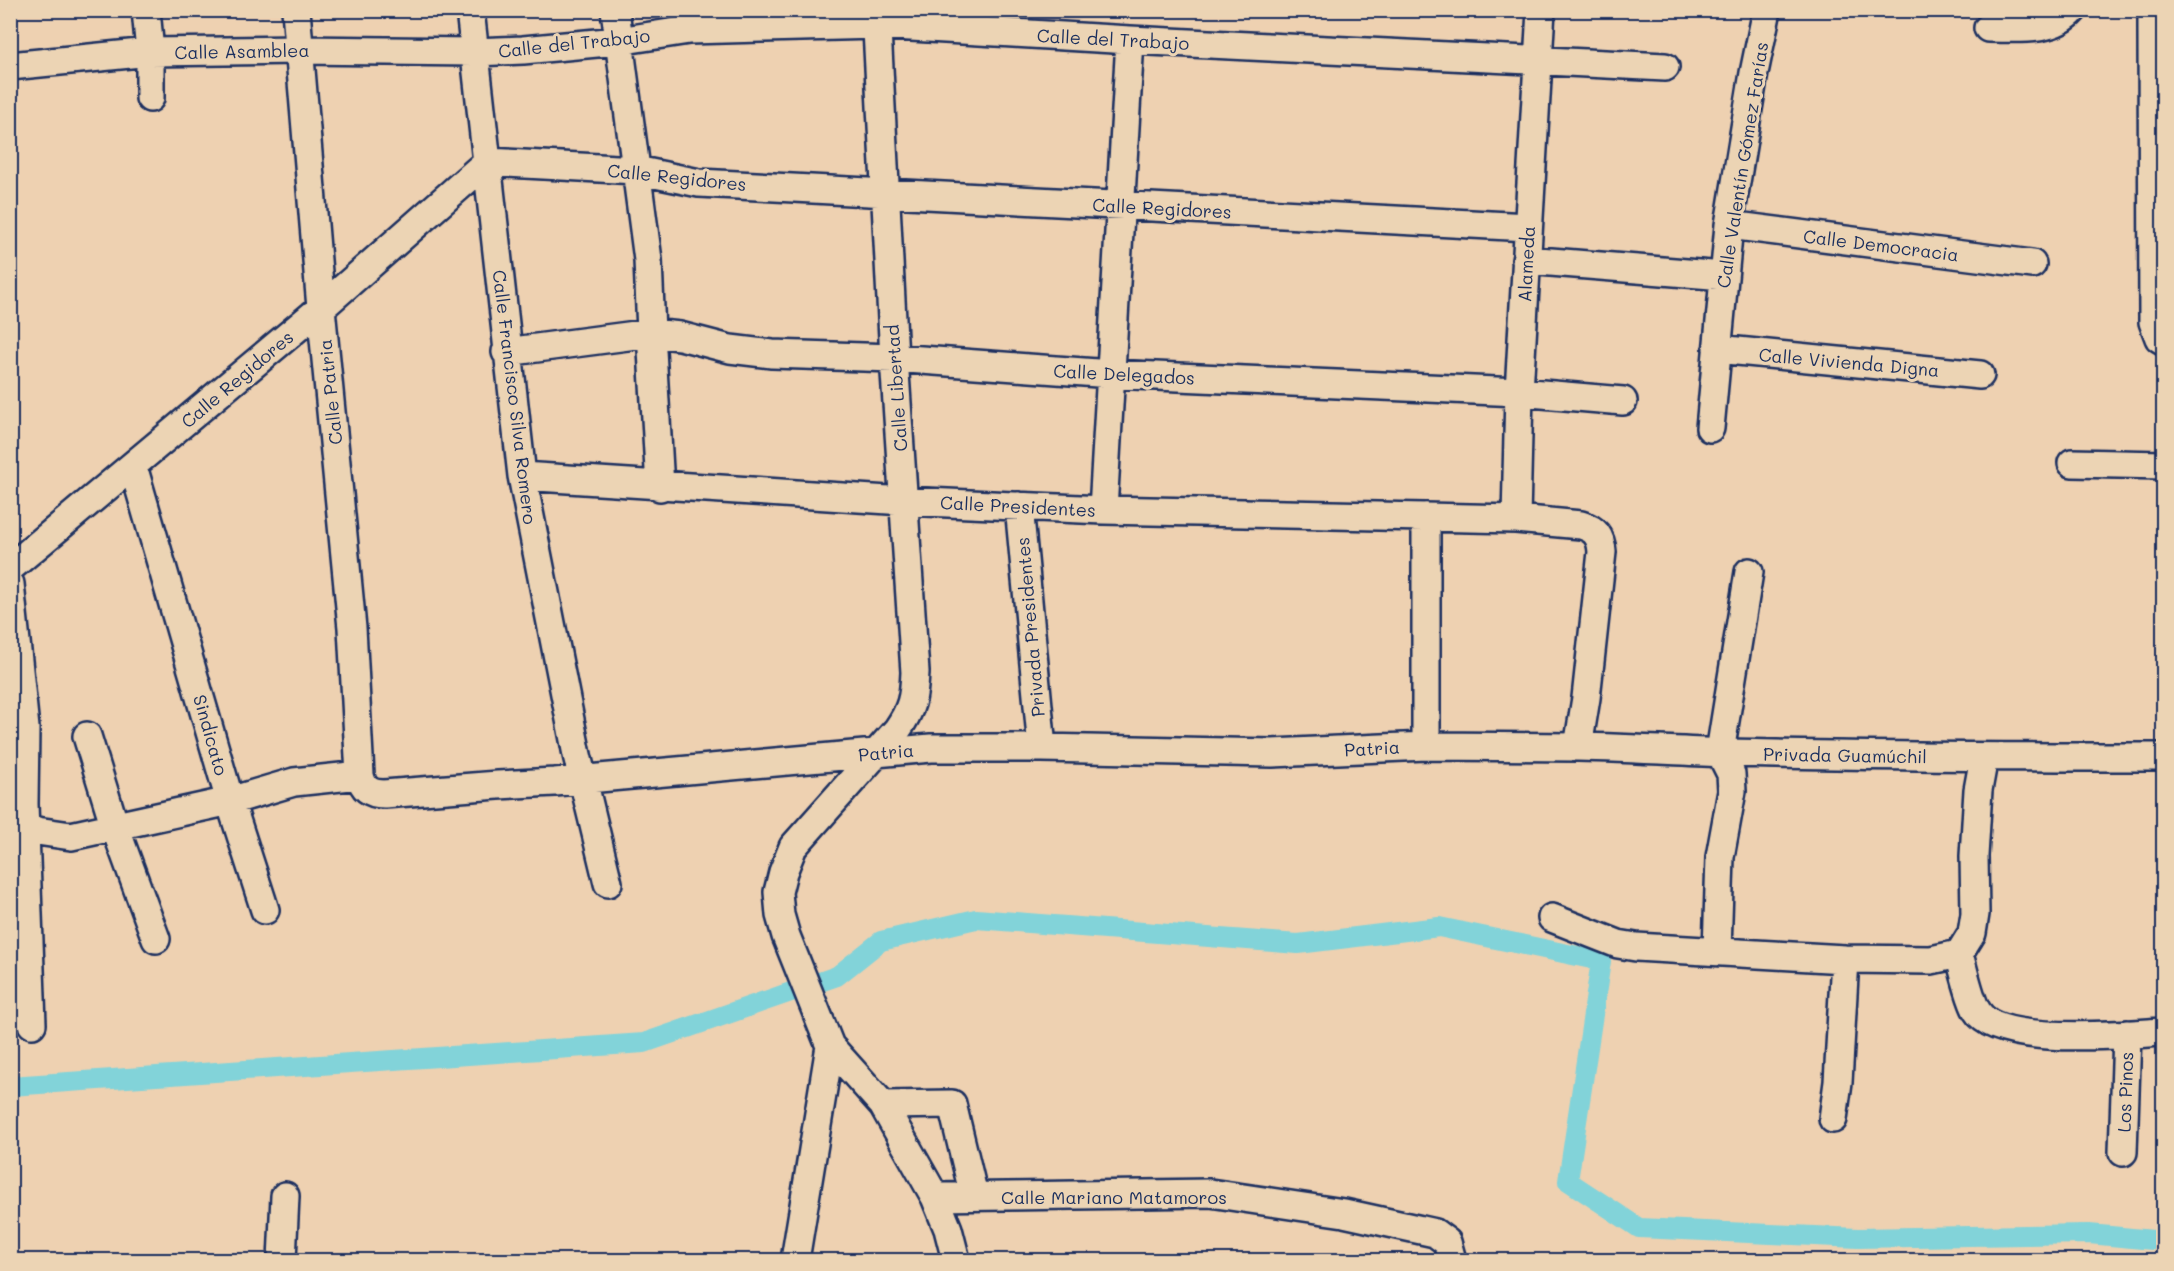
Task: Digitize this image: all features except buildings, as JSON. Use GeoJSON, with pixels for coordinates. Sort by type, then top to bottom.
{"type":"FeatureCollection","features":[{"type":"Feature","properties":{"kind":"street"},"geometry":{"type":"LineString","coordinates":[[146,10],[150,52],[150,98]]}},
{"type":"Feature","properties":{"kind":"street","name":"Calle Patria"},"geometry":{"type":"LineString","coordinates":[[296,10],[321,308],[352,628],[360,775]]}},
{"type":"Feature","properties":{"kind":"street","name":"Calle Francisco Silva Romero"},"geometry":{"type":"LineString","coordinates":[[470,10],[506,352],[522,476],[583,780],[608,883]]}},
{"type":"Feature","properties":{"kind":"street"},"geometry":{"type":"LineString","coordinates":[[615,10],[648,260],[660,487]]}},
{"type":"Feature","properties":{"kind":"street","name":"Alameda"},"geometry":{"type":"LineString","coordinates":[[1516,519],[1519,392],[1541,10]]}},
{"type":"Feature","properties":{"kind":"street","name":"Calle Valentín Gómez Farías"},"geometry":{"type":"LineString","coordinates":[[1710,428],[1729,225],[1754,73],[1767,10]]}},
{"type":"Feature","properties":{"kind":"street"},"geometry":{"type":"LineString","coordinates":[[1989,28],[2050,25],[2061,21],[2073,10]]}},
{"type":"Feature","properties":{"kind":"street"},"geometry":{"type":"LineString","coordinates":[[2156,11],[2152,27],[2153,322],[2159,338],[2163,341]]}},
{"type":"Feature","properties":{"kind":"street","name":"Calle del Trabajo"},"geometry":{"type":"LineString","coordinates":[[474,52],[523,50],[618,40],[693,20],[876,18],[1130,40],[1665,67]]}},
{"type":"Feature","properties":{"kind":"street","name":"Calle Libertad"},"geometry":{"type":"LineString","coordinates":[[825,1035],[780,915],[778,892],[783,872],[793,847],[908,715],[914,696],[915,672],[894,358],[876,18]]}},
{"type":"Feature","properties":{"kind":"street"},"geometry":{"type":"LineString","coordinates":[[1103,510],[1130,40]]}},
{"type":"Feature","properties":{"kind":"street","name":"Calle Asamblea"},"geometry":{"type":"LineString","coordinates":[[10,66],[150,52],[299,50],[474,52]]}},
{"type":"Feature","properties":{"kind":"street","name":"Calle Regidores"},"geometry":{"type":"LineString","coordinates":[[10,568],[321,308],[487,162],[636,170],[699,183],[1528,227]]}},
{"type":"Feature","properties":{"kind":"street","name":"Calle Democracia"},"geometry":{"type":"LineString","coordinates":[[1729,225],[2032,264]]}},
{"type":"Feature","properties":{"kind":"street"},"geometry":{"type":"LineString","coordinates":[[1526,260],[1724,276]]}},
{"type":"Feature","properties":{"kind":"street","name":"Calle Delegados"},"geometry":{"type":"LineString","coordinates":[[506,352],[651,333],[680,336],[730,349],[772,354],[894,358],[1111,374],[1519,392],[1623,401]]}},
{"type":"Feature","properties":{"kind":"street","name":"Calle Vivienda Digna"},"geometry":{"type":"LineString","coordinates":[[1717,350],[1980,375]]}},
{"type":"Feature","properties":{"kind":"street"},"geometry":{"type":"LineString","coordinates":[[2072,463],[2163,465]]}},
{"type":"Feature","properties":{"kind":"street","name":"Sindicato"},"geometry":{"type":"LineString","coordinates":[[24,827],[71,836],[230,801],[133,466]]}},
{"type":"Feature","properties":{"kind":"street","name":"Calle Presidentes"},"geometry":{"type":"LineString","coordinates":[[522,476],[660,487],[1103,510],[1516,519]]}},
{"type":"Feature","properties":{"kind":"street","name":"Privada Presidentes"},"geometry":{"type":"LineString","coordinates":[[1019,506],[1042,748]]}},
{"type":"Feature","properties":{"kind":"street"},"geometry":{"type":"LineString","coordinates":[[1426,517],[1426,746]]}},
{"type":"Feature","properties":{"kind":"street"},"geometry":{"type":"LineString","coordinates":[[1516,519],[1581,525],[1597,533],[1602,541],[1586,698],[1578,747]]}},
{"type":"Feature","properties":{"kind":"street"},"geometry":{"type":"LineString","coordinates":[[1717,951],[1720,857],[1732,791],[1731,774],[1720,752],[1749,572]]}},
{"type":"Feature","properties":{"kind":"street"},"geometry":{"type":"LineString","coordinates":[[10,584],[25,728],[24,827],[33,1024]]}},
{"type":"Feature","properties":{"kind":"street"},"geometry":{"type":"LineString","coordinates":[[87,736],[115,827],[156,939]]}},
{"type":"Feature","properties":{"kind":"street","name":"Patria"},"geometry":{"type":"LineString","coordinates":[[360,775],[367,790],[375,794],[384,794],[698,771],[931,748],[1272,753],[1426,746],[1578,747]]}},
{"type":"Feature","properties":{"kind":"street","name":"Privada Guamúchil"},"geometry":{"type":"LineString","coordinates":[[1578,747],[1984,757],[2163,757]]}},
{"type":"Feature","properties":{"kind":"street"},"geometry":{"type":"LineString","coordinates":[[1552,918],[1618,944],[1636,947],[1845,959],[1931,960],[1959,954],[1972,933],[1978,790],[1984,757]]}},
{"type":"Feature","properties":{"kind":"street"},"geometry":{"type":"LineString","coordinates":[[264,910],[230,801],[294,782],[360,775]]}},
{"type":"Feature","properties":{"kind":"street"},"geometry":{"type":"LineString","coordinates":[[1959,954],[1977,1011],[1994,1026],[2055,1035],[2127,1034]]}},
{"type":"Feature","properties":{"kind":"street"},"geometry":{"type":"LineString","coordinates":[[1833,1119],[1838,1082],[1845,959]]}},
{"type":"Feature","properties":{"kind":"street","name":"Los Pinos"},"geometry":{"type":"LineString","coordinates":[[2122,1152],[2127,1034],[2163,1032]]}},
{"type":"Feature","properties":{"kind":"street"},"geometry":{"type":"LineString","coordinates":[[825,1035],[882,1105],[936,1197],[956,1260]]}},
{"type":"Feature","properties":{"kind":"street"},"geometry":{"type":"LineString","coordinates":[[795,1260],[825,1035]]}},
{"type":"Feature","properties":{"kind":"street"},"geometry":{"type":"LineString","coordinates":[[882,1105],[952,1104],[974,1196]]}},
{"type":"Feature","properties":{"kind":"street","name":"Calle Mariano Matamoros"},"geometry":{"type":"LineString","coordinates":[[936,1197],[1210,1194],[1344,1213],[1435,1233],[1447,1242],[1452,1260]]}},
{"type":"Feature","properties":{"kind":"street"},"geometry":{"type":"LineString","coordinates":[[282,1260],[285,1196]]}},
{"type":"Feature","properties":{"kind":"waterway"},"geometry":{"type":"LineString","coordinates":[[10,1086],[644,1043],[837,976],[881,941],[976,919],[1298,944],[1439,927],[1601,961],[1568,1181],[1639,1228],[1858,1238],[2089,1234],[2164,1241]]}}]}
